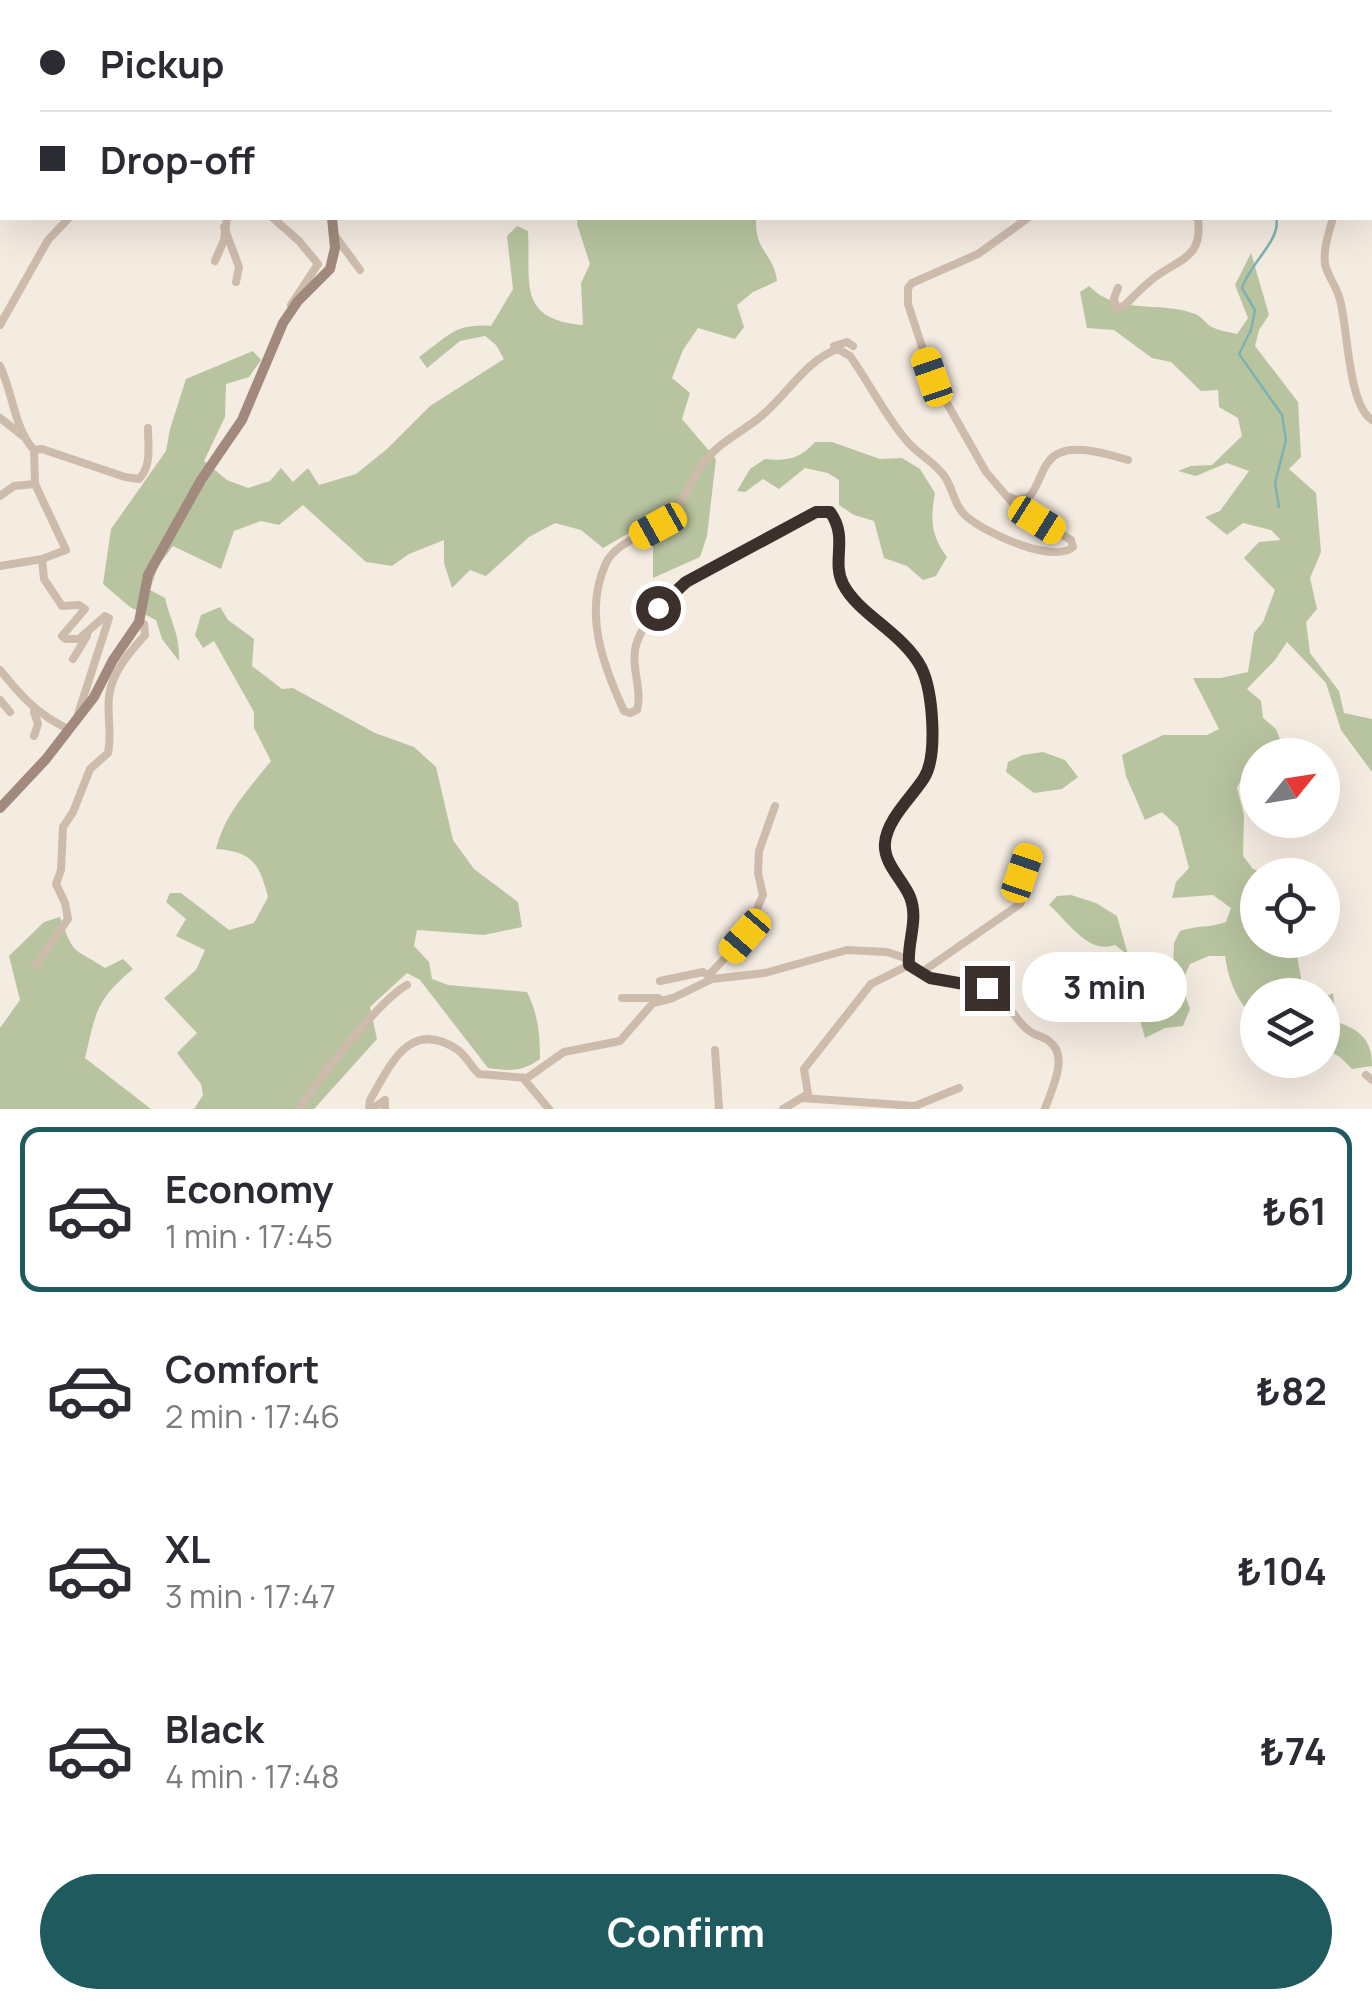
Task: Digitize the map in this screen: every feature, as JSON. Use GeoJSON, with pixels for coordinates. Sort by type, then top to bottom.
{"type":"FeatureCollection","features":[{"type":"Feature","properties":{"kind":"main road"},"geometry":{"type":"LineString","coordinates":[[0,808],[94,697],[139,622],[148,575],[201,480],[242,420],[283,322],[335,260],[332,223]]}},
{"type":"Feature","properties":{"kind":"street"},"geometry":{"type":"LineString","coordinates":[[0,325],[48,240],[66,220]]}},
{"type":"Feature","properties":{"kind":"street"},"geometry":{"type":"LineString","coordinates":[[275,220],[318,264],[283,322]]}},
{"type":"Feature","properties":{"kind":"street"},"geometry":{"type":"LineString","coordinates":[[822,354],[838,348],[850,356],[898,431],[945,476],[956,506],[968,519],[1003,538],[1049,553],[1065,553],[1073,547],[1071,540],[1016,507],[986,472],[932,377],[908,304],[908,288],[924,275],[978,254],[1025,220]]}},
{"type":"Feature","properties":{"kind":"street"},"geometry":{"type":"LineString","coordinates":[[1118,288],[1116,308],[1177,266],[1196,248],[1200,238],[1198,220]]}},
{"type":"Feature","properties":{"kind":"street"},"geometry":{"type":"LineString","coordinates":[[1332,220],[1324,253],[1326,269],[1342,307],[1354,383],[1364,413],[1372,420]]}},
{"type":"Feature","properties":{"kind":"street"},"geometry":{"type":"LineString","coordinates":[[215,261],[226,222]]}},
{"type":"Feature","properties":{"kind":"street"},"geometry":{"type":"LineString","coordinates":[[226,222],[239,267],[236,282]]}},
{"type":"Feature","properties":{"kind":"street"},"geometry":{"type":"LineString","coordinates":[[332,223],[339,243],[360,270]]}},
{"type":"Feature","properties":{"kind":"street"},"geometry":{"type":"LineString","coordinates":[[853,346],[847,342],[822,354],[760,418],[720,445],[702,464],[675,510],[658,526],[607,559],[599,583],[596,630],[601,660],[624,710],[637,710],[640,700],[636,643],[658,608],[686,582],[816,512],[830,512],[841,535],[842,582],[860,604],[890,628],[922,669],[930,708],[932,758],[927,774],[892,823],[885,843],[888,858],[914,912],[909,962]]}},
{"type":"Feature","properties":{"kind":"street"},"geometry":{"type":"LineString","coordinates":[[0,366],[10,386],[22,436]]}},
{"type":"Feature","properties":{"kind":"street"},"geometry":{"type":"LineString","coordinates":[[0,418],[34,450],[35,484],[66,550],[42,559],[0,566]]}},
{"type":"Feature","properties":{"kind":"street"},"geometry":{"type":"LineString","coordinates":[[34,450],[42,449],[125,478],[139,478],[148,461],[148,428]]}},
{"type":"Feature","properties":{"kind":"street"},"geometry":{"type":"LineString","coordinates":[[1006,496],[1016,500],[1029,496],[1057,454],[1082,450],[1128,460]]}},
{"type":"Feature","properties":{"kind":"street"},"geometry":{"type":"LineString","coordinates":[[0,496],[14,486],[35,484]]}},
{"type":"Feature","properties":{"kind":"street"},"geometry":{"type":"LineString","coordinates":[[42,559],[44,579],[62,606],[79,605],[85,609],[62,636],[72,640],[90,632]]}},
{"type":"Feature","properties":{"kind":"street"},"geometry":{"type":"LineString","coordinates":[[73,658],[90,632],[105,616],[109,618],[76,718]]}},
{"type":"Feature","properties":{"kind":"street"},"geometry":{"type":"LineString","coordinates":[[36,964],[68,919],[56,884],[61,870],[61,832],[74,812],[90,769],[108,753],[112,730],[108,694],[128,654],[145,635],[144,624],[139,622]]}},
{"type":"Feature","properties":{"kind":"street"},"geometry":{"type":"LineString","coordinates":[[0,670],[32,708],[38,724],[34,736]]}},
{"type":"Feature","properties":{"kind":"street"},"geometry":{"type":"LineString","coordinates":[[0,700],[10,712]]}},
{"type":"Feature","properties":{"kind":"street"},"geometry":{"type":"LineString","coordinates":[[32,708],[68,729]]}},
{"type":"Feature","properties":{"kind":"street"},"geometry":{"type":"LineString","coordinates":[[370,1109],[370,1100],[399,1050],[412,1042],[425,1040],[449,1045],[464,1054],[480,1074],[527,1078],[564,1052],[620,1041],[653,1004],[710,977],[745,936],[763,895],[758,873],[759,850],[775,806]]}},
{"type":"Feature","properties":{"kind":"street"},"geometry":{"type":"LineString","coordinates":[[922,972],[1020,904],[1022,873],[1029,852]]}},
{"type":"Feature","properties":{"kind":"street"},"geometry":{"type":"LineString","coordinates":[[660,981],[704,972],[710,977],[765,973],[847,950],[887,952],[930,978],[998,992],[1024,1028],[1047,1038],[1057,1049],[1059,1067],[1045,1109]]}},
{"type":"Feature","properties":{"kind":"street"},"geometry":{"type":"LineString","coordinates":[[783,1109],[808,1094],[804,1069],[849,1008],[871,984],[909,962]]}},
{"type":"Feature","properties":{"kind":"street"},"geometry":{"type":"LineString","coordinates":[[300,1109],[316,1083],[408,984]]}},
{"type":"Feature","properties":{"kind":"street"},"geometry":{"type":"LineString","coordinates":[[622,998],[667,1000]]}},
{"type":"Feature","properties":{"kind":"street"},"geometry":{"type":"LineString","coordinates":[[715,1050],[720,1109]]}},
{"type":"Feature","properties":{"kind":"street"},"geometry":{"type":"LineString","coordinates":[[522,1078],[549,1109]]}},
{"type":"Feature","properties":{"kind":"street"},"geometry":{"type":"LineString","coordinates":[[802,1098],[915,1106],[960,1088]]}},
{"type":"Feature","properties":{"kind":"street"},"geometry":{"type":"LineString","coordinates":[[370,1109],[384,1100],[385,1109]]}},
{"type":"Feature","properties":{"kind":"green space"},"geometry":{"type":"Polygon","coordinates":[[[578,220],[756,220],[758,239],[775,271],[777,281],[737,305],[744,327],[735,339],[698,328],[683,350],[672,378],[690,393],[682,419],[716,459],[707,536],[700,557],[653,578],[653,519],[603,548],[581,530],[555,523],[529,537],[486,576],[470,570],[452,588],[444,563],[444,540],[409,554],[392,566],[366,562],[303,505],[279,525],[261,521],[234,531],[221,569],[173,546],[158,566],[150,590],[165,598],[177,636],[179,661],[162,639],[156,620],[130,607],[103,584],[111,529],[166,451],[186,379],[253,351],[261,360],[249,377],[226,384],[225,417],[204,461],[227,480],[248,488],[270,481],[281,468],[293,482],[308,468],[319,485],[356,474],[430,406],[504,359],[485,336],[460,341],[427,368],[419,357],[459,329],[491,326],[513,289],[507,236],[517,226],[528,231],[529,282],[537,306],[547,315],[583,325],[581,283],[590,264],[578,220]]]}},
{"type":"Feature","properties":{"kind":"green space"},"geometry":{"type":"Polygon","coordinates":[[[1251,253],[1269,315],[1255,346],[1298,402],[1301,457],[1289,469],[1316,493],[1321,552],[1310,578],[1317,609],[1306,622],[1310,653],[1339,691],[1344,713],[1372,719],[1372,772],[1341,730],[1326,683],[1287,642],[1247,689],[1261,701],[1263,718],[1276,729],[1279,738],[1240,738],[1237,788],[1245,858],[1240,858],[1240,958],[1297,958],[1301,978],[1240,978],[1240,999],[1225,956],[1209,956],[1190,964],[1181,984],[1190,1009],[1183,1026],[1165,1028],[1145,1038],[1136,1005],[1151,1006],[1166,998],[1173,973],[1174,943],[1180,931],[1226,922],[1231,908],[1213,895],[1172,898],[1176,882],[1189,868],[1178,827],[1162,812],[1145,820],[1126,776],[1122,755],[1163,735],[1207,735],[1219,729],[1193,678],[1221,678],[1248,672],[1254,633],[1263,622],[1275,590],[1244,558],[1259,542],[1281,540],[1271,530],[1243,523],[1227,535],[1205,517],[1220,511],[1249,471],[1227,463],[1196,476],[1178,471],[1212,465],[1242,436],[1238,418],[1219,407],[1218,390],[1201,391],[1171,362],[1152,358],[1114,330],[1087,328],[1080,292],[1089,286],[1113,301],[1181,310],[1198,315],[1214,328],[1237,334],[1248,318],[1235,285],[1251,253]]]}},
{"type":"Feature","properties":{"kind":"green space"},"geometry":{"type":"Polygon","coordinates":[[[815,442],[832,442],[880,459],[902,458],[920,469],[935,493],[933,527],[947,557],[936,576],[923,580],[907,566],[884,558],[874,521],[839,505],[839,480],[828,473],[805,468],[779,489],[763,479],[745,492],[737,491],[750,469],[765,459],[793,458],[815,442]]]}},
{"type":"Feature","properties":{"kind":"green space"},"geometry":{"type":"Polygon","coordinates":[[[220,607],[228,620],[254,639],[252,666],[282,689],[293,688],[375,733],[414,747],[436,767],[453,840],[474,869],[518,902],[522,927],[484,935],[417,930],[414,946],[429,962],[432,979],[448,985],[527,992],[538,1024],[540,1059],[516,1070],[488,1068],[420,980],[407,973],[370,1007],[377,1039],[314,1109],[194,1109],[203,1095],[201,1084],[177,1053],[197,1033],[164,998],[196,970],[205,950],[176,936],[186,919],[166,902],[170,893],[181,893],[229,930],[254,923],[268,897],[252,861],[238,853],[216,849],[231,813],[271,761],[254,728],[254,712],[214,641],[203,648],[195,635],[201,615],[220,607]]]}},
{"type":"Feature","properties":{"kind":"green space"},"geometry":{"type":"Polygon","coordinates":[[[1043,752],[1065,760],[1078,777],[1062,789],[1034,793],[1006,772],[1008,762],[1043,752]]]}},
{"type":"Feature","properties":{"kind":"green space"},"geometry":{"type":"Polygon","coordinates":[[[1071,895],[1096,903],[1117,916],[1128,955],[1115,945],[1105,947],[1087,941],[1049,905],[1057,896],[1071,895]]]}},
{"type":"Feature","properties":{"kind":"green space"},"geometry":{"type":"Polygon","coordinates":[[[60,917],[72,945],[80,953],[105,968],[123,959],[133,969],[99,1008],[85,1058],[151,1109],[0,1109],[0,1028],[20,1000],[9,956],[44,922],[60,917]]]}},
{"type":"Feature","properties":{"kind":"green space"},"geometry":{"type":"Polygon","coordinates":[[[1340,1024],[1363,1037],[1370,1049],[1372,1066],[1352,1069],[1340,1057],[1340,1024]]]}},
{"type":"Feature","properties":{"kind":"waterway"},"geometry":{"type":"LineString","coordinates":[[1276,220],[1270,243],[1242,288],[1255,310],[1251,330],[1239,354],[1282,415],[1286,440],[1275,483],[1279,507]]}},
{"type":"Feature","properties":{"kind":"route"},"geometry":{"type":"LineString","coordinates":[[658,608],[686,582],[816,512],[830,512],[841,535],[842,582],[860,604],[890,628],[922,669],[930,708],[932,758],[927,774],[892,823],[885,843],[888,858],[914,912],[909,965],[930,978],[987,988]]}}]}
